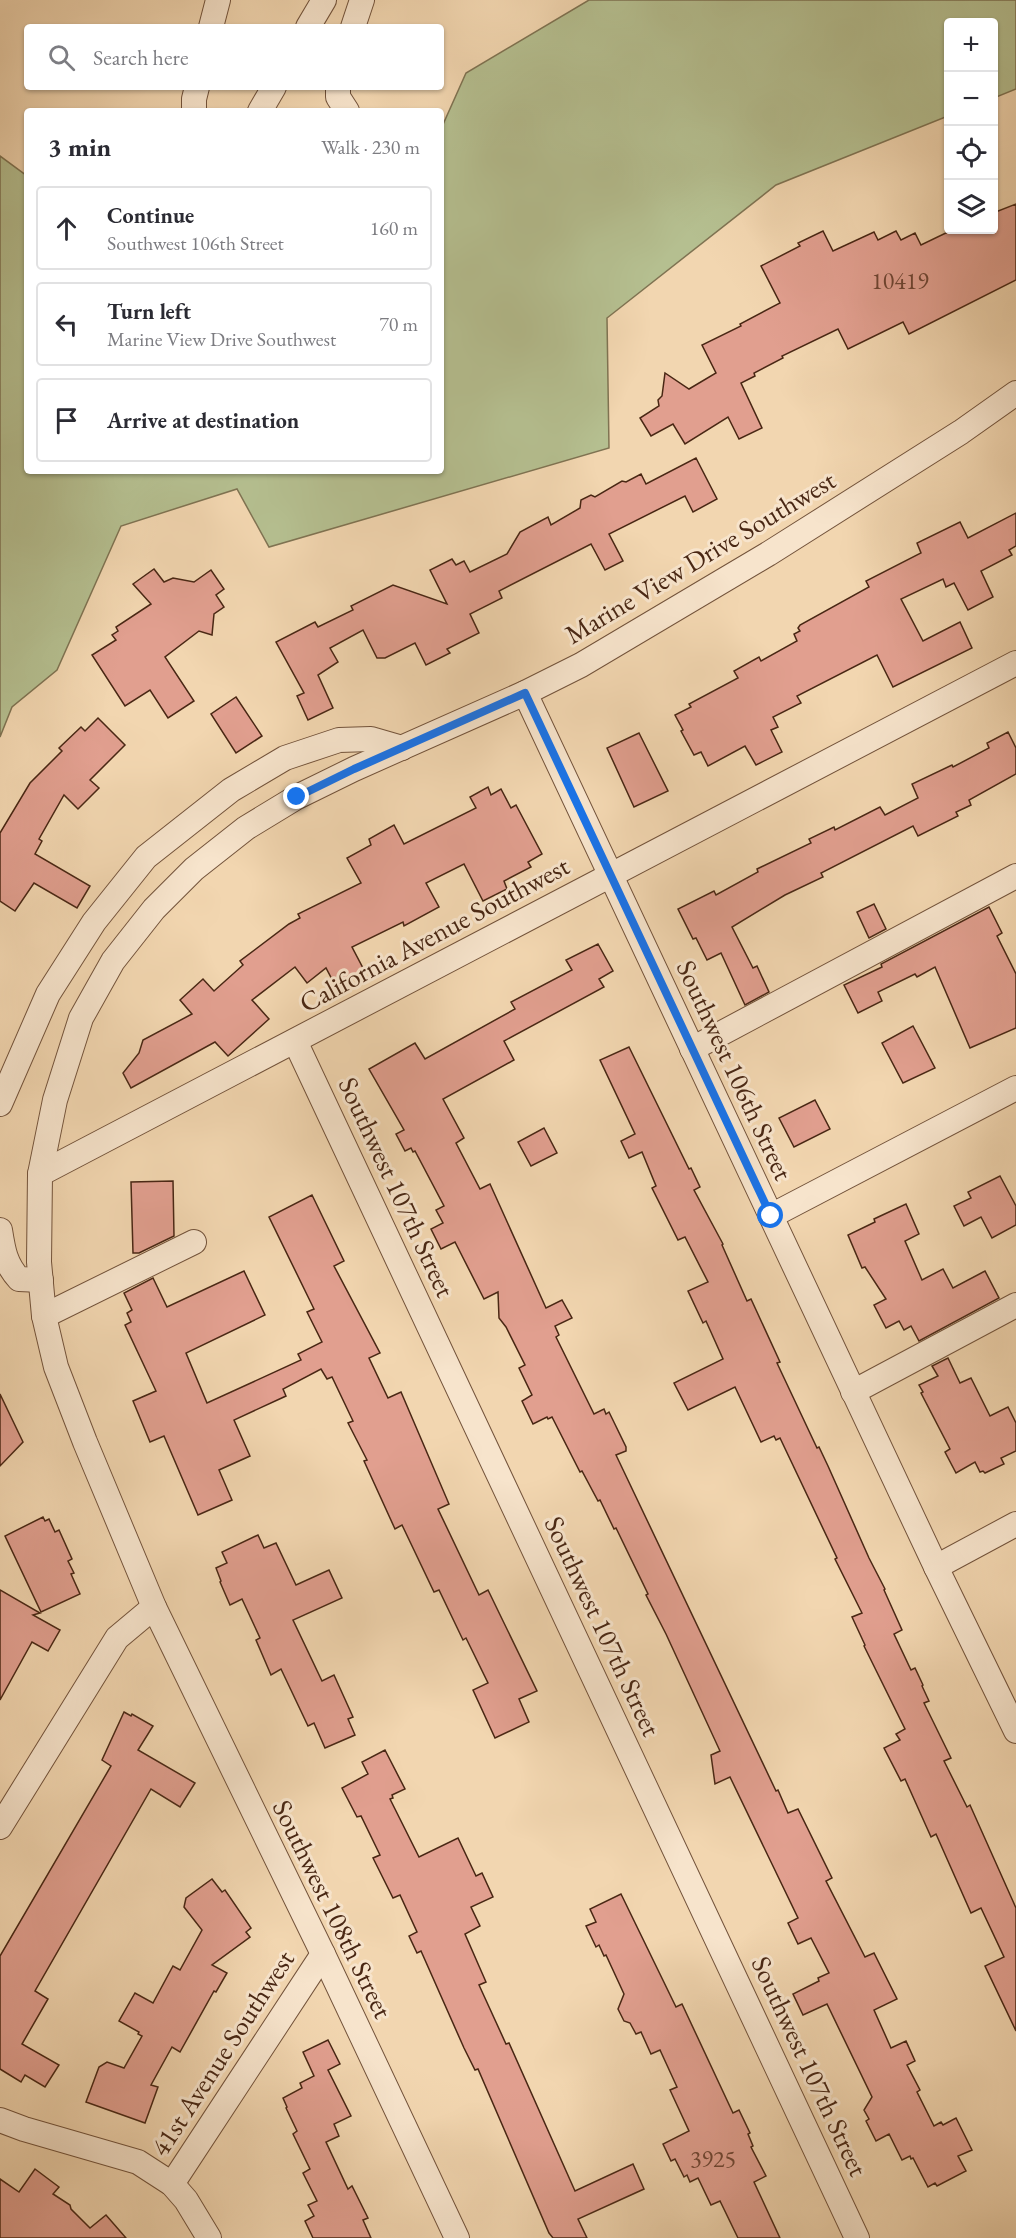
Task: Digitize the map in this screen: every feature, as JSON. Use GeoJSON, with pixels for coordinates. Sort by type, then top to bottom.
{"type":"FeatureCollection","features":[{"type":"Feature","properties":{"kind":"street"},"geometry":{"type":"LineString","coordinates":[[212,24],[218,0]]}},
{"type":"Feature","properties":{"kind":"street"},"geometry":{"type":"LineString","coordinates":[[311,24],[324,0]]}},
{"type":"Feature","properties":{"kind":"street"},"geometry":{"type":"LineString","coordinates":[[354,24],[362,0]]}},
{"type":"Feature","properties":{"kind":"street"},"geometry":{"type":"LineString","coordinates":[[194,108],[196,90]]}},
{"type":"Feature","properties":{"kind":"street"},"geometry":{"type":"LineString","coordinates":[[262,108],[272,90]]}},
{"type":"Feature","properties":{"kind":"street"},"geometry":{"type":"LineString","coordinates":[[338,90],[338,97],[345,108]]}},
{"type":"Feature","properties":{"kind":"street","name":"Marine View Drive Southwest"},"geometry":{"type":"LineString","coordinates":[[153,1607],[60,1378],[44,1316],[39,1262],[40,1174],[55,1100],[81,1018],[113,961],[154,909],[194,869],[246,828],[297,797],[581,665],[689,602],[961,432],[1016,393]]}},
{"type":"Feature","properties":{"kind":"street","name":"California Avenue Southwest"},"geometry":{"type":"LineString","coordinates":[[40,1174],[1016,663]]}},
{"type":"Feature","properties":{"kind":"street","name":"Southwest 106th Street"},"geometry":{"type":"LineString","coordinates":[[525,693],[853,1392],[1016,1731]]}},
{"type":"Feature","properties":{"kind":"street"},"geometry":{"type":"LineString","coordinates":[[0,1104],[48,994],[94,922],[146,857],[231,790],[285,758],[339,740],[370,739],[402,748]]}},
{"type":"Feature","properties":{"kind":"street"},"geometry":{"type":"LineString","coordinates":[[692,1049],[1016,876]]}},
{"type":"Feature","properties":{"kind":"street","name":"Southwest 107th Street"},"geometry":{"type":"LineString","coordinates":[[295,1041],[857,2238]]}},
{"type":"Feature","properties":{"kind":"street"},"geometry":{"type":"LineString","coordinates":[[771,1216],[1016,1088]]}},
{"type":"Feature","properties":{"kind":"street"},"geometry":{"type":"LineString","coordinates":[[0,1230],[4,1255],[10,1269],[19,1278],[41,1280]]}},
{"type":"Feature","properties":{"kind":"street"},"geometry":{"type":"LineString","coordinates":[[44,1316],[195,1242]]}},
{"type":"Feature","properties":{"kind":"street"},"geometry":{"type":"LineString","coordinates":[[853,1392],[1016,1305]]}},
{"type":"Feature","properties":{"kind":"street"},"geometry":{"type":"LineString","coordinates":[[936,1567],[1016,1524]]}},
{"type":"Feature","properties":{"kind":"street"},"geometry":{"type":"LineString","coordinates":[[0,1827],[117,1638],[153,1607]]}},
{"type":"Feature","properties":{"kind":"street","name":"Southwest 108th Street"},"geometry":{"type":"LineString","coordinates":[[153,1607],[323,1954],[457,2238]]}},
{"type":"Feature","properties":{"kind":"street","name":"41st Avenue Southwest"},"geometry":{"type":"LineString","coordinates":[[172,2184],[323,1954]]}},
{"type":"Feature","properties":{"kind":"street"},"geometry":{"type":"LineString","coordinates":[[0,2120],[138,2162],[172,2184],[186,2200],[209,2238]]}},
{"type":"Feature","properties":{"kind":"green space"},"geometry":{"type":"Polygon","coordinates":[[[589,0],[1016,0],[1016,89],[998,96],[998,18],[944,18],[944,118],[776,185],[607,318],[609,448],[269,547],[237,489],[121,526],[57,670],[12,707],[0,737],[0,156],[24,174],[24,474],[444,474],[444,122],[466,73],[589,0]]]}},
{"type":"Feature","properties":{"kind":"building"},"geometry":{"type":"Polygon","coordinates":[[[1016,204],[1016,280],[909,334],[903,322],[848,349],[838,329],[782,356],[783,358],[754,373],[755,376],[741,383],[762,428],[739,439],[728,417],[685,444],[673,424],[651,436],[640,418],[659,406],[658,400],[662,396],[665,373],[689,389],[716,373],[702,345],[780,303],[761,266],[800,246],[798,243],[823,231],[833,251],[874,232],[878,240],[896,231],[901,240],[915,233],[921,245],[944,234],[998,234],[998,211],[1016,204]]]}},
{"type":"Feature","properties":{"kind":"building"},"geometry":{"type":"Polygon","coordinates":[[[696,458],[717,499],[693,512],[685,496],[609,534],[623,561],[605,570],[591,544],[499,591],[502,598],[470,614],[479,633],[447,649],[450,653],[426,665],[415,643],[385,658],[377,658],[363,630],[330,648],[338,662],[318,675],[333,708],[308,720],[297,696],[304,693],[276,642],[315,622],[318,627],[353,610],[351,606],[393,585],[447,604],[430,570],[452,559],[456,565],[464,561],[470,572],[507,554],[520,532],[548,517],[551,525],[580,508],[581,500],[591,495],[595,497],[622,481],[626,482],[641,474],[646,484],[696,458]]]}},
{"type":"Feature","properties":{"kind":"building"},"geometry":{"type":"Polygon","coordinates":[[[1016,513],[1016,546],[1009,550],[1012,555],[981,571],[993,597],[968,610],[954,583],[946,587],[943,579],[901,599],[923,641],[960,622],[972,648],[893,687],[877,655],[797,696],[801,703],[773,717],[778,727],[771,730],[782,752],[756,765],[745,746],[708,766],[701,752],[694,755],[675,715],[691,707],[689,704],[738,678],[734,671],[759,657],[761,661],[797,641],[794,634],[800,631],[798,628],[800,625],[869,587],[866,581],[921,553],[917,543],[960,522],[968,538],[1016,513]]]}},
{"type":"Feature","properties":{"kind":"building"},"geometry":{"type":"Polygon","coordinates":[[[154,569],[164,582],[173,578],[194,582],[211,570],[224,589],[216,595],[224,607],[214,614],[212,635],[199,631],[165,657],[194,701],[168,718],[150,690],[125,706],[92,655],[116,640],[112,635],[118,631],[116,627],[151,604],[133,584],[154,569]]]}},
{"type":"Feature","properties":{"kind":"building"},"geometry":{"type":"Polygon","coordinates":[[[236,697],[262,736],[236,753],[211,714],[236,697]]]}},
{"type":"Feature","properties":{"kind":"building"},"geometry":{"type":"Polygon","coordinates":[[[98,718],[125,745],[90,780],[99,788],[78,809],[64,795],[39,839],[42,841],[35,854],[90,886],[77,908],[34,883],[15,911],[0,901],[0,833],[30,783],[62,751],[59,748],[81,727],[85,731],[98,718]]]}},
{"type":"Feature","properties":{"kind":"building"},"geometry":{"type":"Polygon","coordinates":[[[1008,732],[1016,748],[1016,774],[969,800],[971,805],[956,812],[958,816],[918,836],[913,826],[821,873],[823,877],[785,895],[732,927],[753,968],[757,966],[769,992],[745,1005],[721,953],[707,960],[678,909],[714,891],[716,895],[758,872],[757,869],[811,843],[809,839],[834,827],[835,830],[880,807],[885,815],[918,798],[912,784],[952,765],[953,767],[989,748],[987,743],[1008,732]]]}},
{"type":"Feature","properties":{"kind":"building"},"geometry":{"type":"Polygon","coordinates":[[[639,733],[668,791],[634,807],[607,748],[639,733]]]}},
{"type":"Feature","properties":{"kind":"building"},"geometry":{"type":"Polygon","coordinates":[[[488,787],[491,795],[501,789],[511,808],[516,805],[542,854],[528,862],[531,867],[504,881],[507,889],[483,901],[464,864],[426,883],[439,907],[404,926],[403,922],[352,947],[364,970],[335,985],[326,968],[307,983],[295,967],[252,1000],[269,1019],[228,1056],[215,1042],[131,1088],[123,1073],[139,1053],[143,1040],[192,1014],[180,1000],[203,979],[214,991],[243,965],[240,961],[300,918],[298,914],[361,883],[347,858],[371,845],[369,839],[394,825],[404,844],[476,808],[470,797],[488,787]]]}},
{"type":"Feature","properties":{"kind":"building"},"geometry":{"type":"Polygon","coordinates":[[[874,904],[886,929],[869,938],[857,912],[874,904]]]}},
{"type":"Feature","properties":{"kind":"building"},"geometry":{"type":"Polygon","coordinates":[[[989,907],[1002,933],[997,936],[1016,974],[1016,1028],[970,1048],[935,967],[917,977],[915,974],[878,992],[882,1001],[858,1013],[844,985],[882,967],[881,964],[989,907]]]}},
{"type":"Feature","properties":{"kind":"building"},"geometry":{"type":"Polygon","coordinates":[[[598,944],[613,971],[599,979],[604,987],[504,1041],[514,1060],[443,1099],[464,1138],[456,1143],[480,1189],[490,1184],[546,1308],[562,1300],[572,1318],[555,1326],[559,1335],[556,1337],[594,1414],[604,1409],[606,1414],[609,1412],[626,1447],[626,1451],[616,1455],[776,1791],[778,1790],[788,1813],[798,1809],[832,1878],[826,1881],[865,1957],[874,1953],[897,1999],[874,2010],[891,2048],[906,2041],[915,2061],[907,2065],[934,2126],[941,2122],[943,2125],[956,2118],[972,2150],[958,2156],[966,2171],[937,2186],[935,2183],[928,2187],[913,2158],[911,2159],[910,2156],[902,2160],[889,2134],[876,2141],[866,2121],[869,2119],[864,2110],[872,2097],[827,2004],[803,2015],[793,1994],[819,1981],[818,1978],[829,1973],[811,1938],[798,1944],[788,1923],[798,1918],[730,1777],[715,1784],[711,1755],[720,1751],[616,1528],[614,1529],[582,1471],[580,1472],[552,1417],[533,1424],[522,1401],[532,1395],[519,1368],[525,1365],[499,1318],[498,1292],[484,1299],[455,1242],[441,1249],[431,1229],[443,1223],[436,1210],[444,1206],[415,1151],[413,1152],[411,1148],[405,1151],[396,1134],[404,1130],[369,1069],[415,1043],[425,1059],[515,1009],[511,1002],[572,970],[566,960],[598,944]]]}},
{"type":"Feature","properties":{"kind":"building"},"geometry":{"type":"Polygon","coordinates":[[[913,1026],[935,1068],[903,1083],[882,1043],[913,1026]]]}},
{"type":"Feature","properties":{"kind":"building"},"geometry":{"type":"Polygon","coordinates":[[[629,1047],[700,1187],[694,1190],[723,1244],[747,1301],[751,1299],[780,1362],[777,1363],[885,1589],[902,1630],[894,1634],[911,1670],[915,1668],[923,1685],[929,1701],[924,1703],[951,1758],[944,1761],[967,1807],[970,1805],[1016,1908],[1016,2031],[985,1966],[1004,1957],[981,1908],[971,1913],[936,1834],[931,1837],[905,1779],[901,1781],[884,1748],[900,1740],[896,1734],[905,1729],[852,1617],[862,1613],[780,1438],[776,1440],[774,1436],[761,1442],[735,1387],[688,1410],[674,1383],[723,1359],[706,1321],[703,1323],[688,1291],[708,1282],[685,1237],[678,1240],[652,1188],[656,1186],[642,1152],[629,1158],[621,1141],[635,1134],[600,1060],[629,1047]]]}},
{"type":"Feature","properties":{"kind":"building"},"geometry":{"type":"Polygon","coordinates":[[[815,1100],[830,1129],[794,1147],[779,1118],[815,1100]]]}},
{"type":"Feature","properties":{"kind":"building"},"geometry":{"type":"Polygon","coordinates":[[[544,1128],[557,1153],[531,1166],[518,1142],[544,1128]]]}},
{"type":"Feature","properties":{"kind":"building"},"geometry":{"type":"Polygon","coordinates":[[[1000,1176],[1016,1206],[1016,1225],[992,1238],[981,1217],[964,1226],[954,1206],[971,1198],[968,1192],[1000,1176]]]}},
{"type":"Feature","properties":{"kind":"building"},"geometry":{"type":"Polygon","coordinates":[[[173,1181],[174,1236],[139,1253],[133,1253],[131,1182],[173,1181]]]}},
{"type":"Feature","properties":{"kind":"building"},"geometry":{"type":"Polygon","coordinates":[[[312,1195],[344,1261],[334,1266],[380,1353],[369,1358],[388,1398],[401,1392],[449,1504],[438,1509],[479,1595],[488,1590],[537,1691],[519,1699],[529,1722],[495,1738],[473,1690],[488,1683],[466,1638],[463,1640],[439,1590],[434,1592],[402,1525],[395,1529],[364,1461],[367,1460],[348,1423],[353,1421],[332,1377],[327,1379],[321,1369],[283,1389],[286,1396],[234,1420],[250,1456],[219,1470],[232,1500],[198,1515],[164,1436],[150,1442],[133,1401],[156,1391],[125,1325],[131,1322],[127,1313],[132,1310],[124,1293],[153,1278],[167,1307],[244,1271],[265,1315],[186,1353],[207,1403],[301,1360],[298,1354],[322,1342],[307,1312],[314,1309],[269,1217],[312,1195]]]}},
{"type":"Feature","properties":{"kind":"building"},"geometry":{"type":"Polygon","coordinates":[[[906,1204],[919,1234],[905,1241],[922,1280],[943,1269],[953,1288],[985,1271],[999,1298],[919,1341],[911,1326],[904,1330],[899,1321],[886,1328],[874,1305],[886,1299],[865,1267],[862,1268],[848,1235],[875,1222],[874,1219],[906,1204]]]}},
{"type":"Feature","properties":{"kind":"building"},"geometry":{"type":"Polygon","coordinates":[[[948,1358],[960,1383],[971,1378],[990,1416],[1008,1407],[1016,1423],[1016,1451],[1001,1458],[1004,1464],[985,1473],[980,1472],[975,1462],[956,1473],[945,1452],[950,1449],[921,1393],[923,1392],[919,1385],[938,1376],[932,1366],[948,1358]]]}},
{"type":"Feature","properties":{"kind":"building"},"geometry":{"type":"Polygon","coordinates":[[[0,1394],[23,1442],[0,1466],[0,1394]]]}},
{"type":"Feature","properties":{"kind":"building"},"geometry":{"type":"Polygon","coordinates":[[[43,1517],[45,1521],[49,1519],[55,1532],[59,1530],[72,1559],[68,1561],[80,1594],[41,1612],[5,1536],[43,1517]]]}},
{"type":"Feature","properties":{"kind":"building"},"geometry":{"type":"Polygon","coordinates":[[[258,1535],[264,1548],[276,1543],[296,1585],[329,1570],[342,1598],[293,1620],[322,1681],[334,1675],[353,1717],[348,1719],[355,1735],[325,1748],[314,1723],[308,1726],[281,1669],[271,1675],[256,1640],[260,1638],[242,1599],[230,1605],[220,1582],[216,1568],[227,1563],[222,1552],[258,1535]]]}},
{"type":"Feature","properties":{"kind":"building"},"geometry":{"type":"Polygon","coordinates":[[[0,1590],[40,1613],[33,1615],[60,1630],[48,1651],[32,1642],[0,1700],[0,1590]]]}},
{"type":"Feature","properties":{"kind":"building"},"geometry":{"type":"Polygon","coordinates":[[[124,1712],[153,1726],[138,1750],[195,1783],[180,1807],[151,1789],[35,1991],[48,1999],[22,2044],[59,2065],[45,2087],[25,2075],[21,2082],[0,2069],[0,1956],[111,1766],[102,1760],[124,1712]]]}},
{"type":"Feature","properties":{"kind":"building"},"geometry":{"type":"Polygon","coordinates":[[[385,1750],[405,1789],[392,1795],[393,1798],[390,1799],[419,1857],[458,1838],[476,1876],[482,1873],[493,1897],[471,1907],[480,1926],[465,1934],[486,1982],[479,1985],[506,2044],[509,2043],[575,2191],[633,2164],[644,2189],[578,2219],[587,2238],[553,2238],[549,2233],[478,2069],[475,2070],[464,2048],[421,1951],[417,1953],[409,1936],[417,1932],[400,1895],[393,1898],[373,1858],[380,1855],[361,1816],[357,1817],[342,1788],[368,1774],[362,1762],[385,1750]]]}},
{"type":"Feature","properties":{"kind":"building"},"geometry":{"type":"Polygon","coordinates":[[[212,1879],[222,1892],[225,1890],[251,1928],[246,1932],[250,1937],[212,1965],[227,1973],[216,1992],[214,1991],[180,2052],[172,2047],[151,2085],[158,2087],[145,2123],[86,2102],[99,2067],[107,2062],[124,2068],[142,2036],[119,2021],[135,1993],[153,2003],[173,1966],[180,1970],[202,1930],[184,1907],[186,1898],[212,1879]]]}},
{"type":"Feature","properties":{"kind":"building"},"geometry":{"type":"Polygon","coordinates":[[[621,1894],[676,2007],[682,2004],[733,2113],[739,2110],[750,2133],[748,2134],[753,2146],[751,2147],[766,2176],[754,2182],[780,2238],[738,2238],[720,2201],[711,2205],[698,2178],[690,2182],[687,2175],[684,2177],[675,2159],[671,2161],[663,2144],[689,2131],[670,2090],[677,2087],[660,2050],[651,2054],[641,2032],[636,2034],[630,2023],[624,2021],[618,2009],[624,1994],[606,1955],[604,1956],[599,1945],[596,1947],[586,1926],[596,1922],[590,1909],[621,1894]]]}},
{"type":"Feature","properties":{"kind":"building"},"geometry":{"type":"Polygon","coordinates":[[[328,2040],[340,2064],[328,2070],[351,2116],[334,2124],[339,2136],[326,2142],[348,2189],[352,2186],[368,2218],[363,2220],[371,2238],[313,2238],[305,2221],[314,2216],[308,2205],[317,2201],[303,2173],[310,2169],[293,2134],[297,2131],[283,2098],[302,2088],[300,2083],[314,2076],[303,2052],[328,2040]]]}},
{"type":"Feature","properties":{"kind":"building"},"geometry":{"type":"Polygon","coordinates":[[[35,2169],[59,2187],[53,2194],[70,2205],[71,2209],[90,2228],[106,2215],[126,2238],[0,2238],[0,2179],[19,2192],[35,2169]]]}},
{"type":"Feature","properties":{"kind":"route"},"geometry":{"type":"LineString","coordinates":[[297,797],[354,769],[525,693],[771,1216]]}}]}
